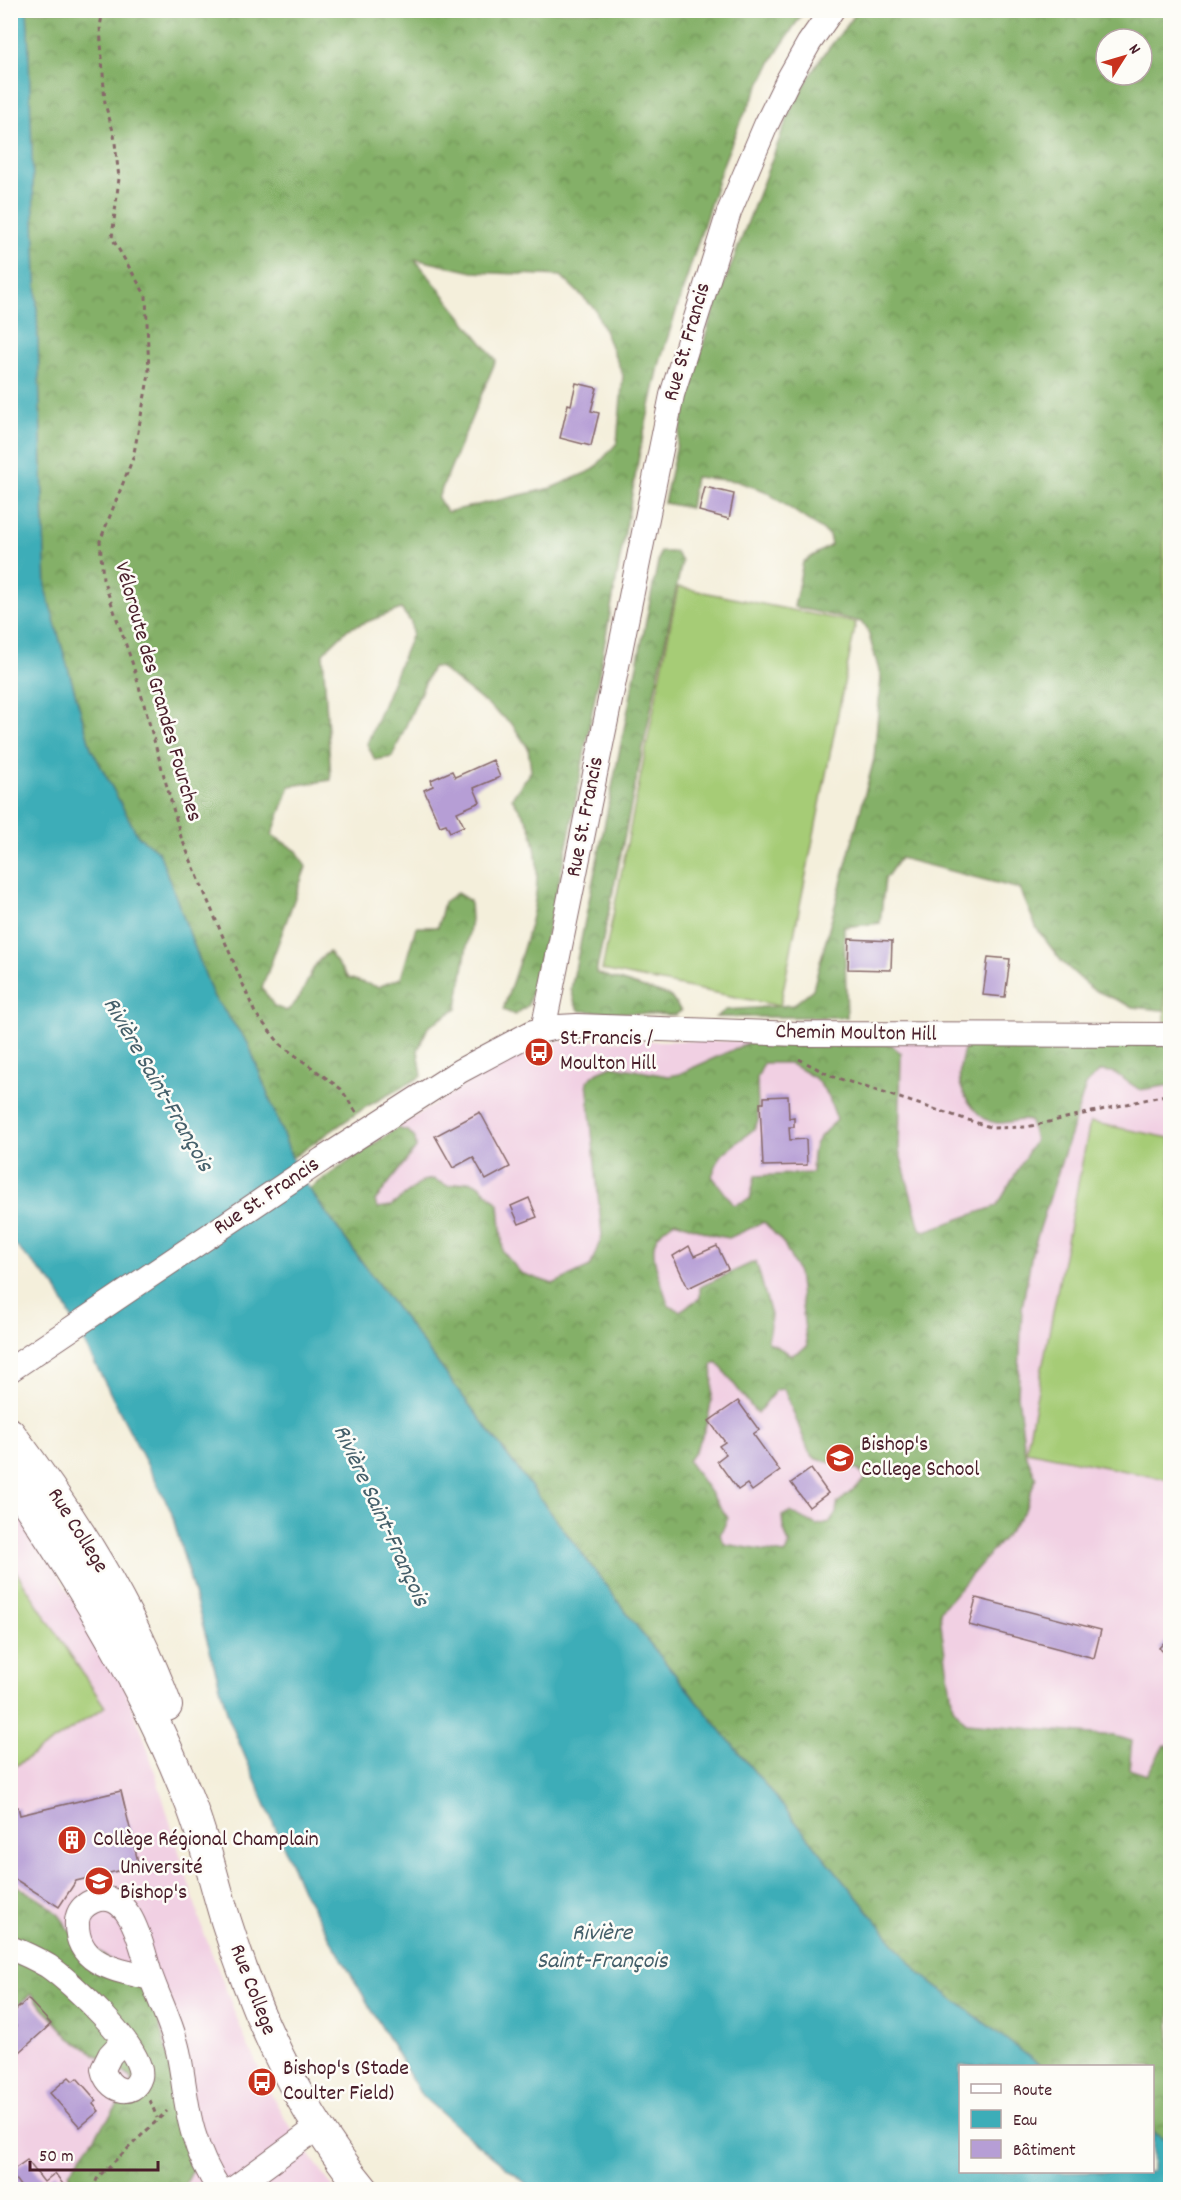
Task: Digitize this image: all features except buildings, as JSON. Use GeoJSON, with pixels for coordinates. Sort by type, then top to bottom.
{"type":"FeatureCollection","features":[{"type":"Feature","properties":{"kind":"main road","name":"Rue College"},"geometry":{"type":"LineString","coordinates":[[10,1433],[71,1518],[120,1601],[162,1693],[177,1733],[191,1805],[226,1923],[261,2019],[279,2059],[318,2127],[364,2190]]}},
{"type":"Feature","properties":{"kind":"main road","name":"Rue College"},"geometry":{"type":"LineString","coordinates":[[10,1478],[104,1625],[163,1737],[191,1805]]}},
{"type":"Feature","properties":{"kind":"street","name":"Rue St. Francis"},"geometry":{"type":"LineString","coordinates":[[10,1370],[323,1159],[466,1068],[521,1037],[543,1030],[672,395],[729,213],[766,125],[788,80],[809,43],[832,10]]}},
{"type":"Feature","properties":{"kind":"street","name":"Chemin Moulton Hill"},"geometry":{"type":"LineString","coordinates":[[543,1030],[577,1026],[798,1034],[1170,1035]]}},
{"type":"Feature","properties":{"kind":"street"},"geometry":{"type":"LineString","coordinates":[[10,1948],[49,1967],[76,1988],[124,2040]]}},
{"type":"Feature","properties":{"kind":"street"},"geometry":{"type":"LineString","coordinates":[[151,1978],[172,2030],[193,2134],[206,2169],[220,2190]]}},
{"type":"Feature","properties":{"kind":"street"},"geometry":{"type":"LineString","coordinates":[[232,2190],[318,2127]]}},
{"type":"Feature","properties":{"kind":"path","name":"Véloroute des Grandes Fourches"},"geometry":{"type":"LineString","coordinates":[[103,10],[100,27],[105,104],[114,134],[119,178],[112,238],[146,296],[149,374],[133,458],[100,542],[103,579],[133,665],[181,837],[255,1013],[281,1045],[341,1089],[358,1116]]}},
{"type":"Feature","properties":{"kind":"path"},"geometry":{"type":"LineString","coordinates":[[799,1059],[831,1076],[993,1128],[1027,1127],[1170,1094]]}},
{"type":"Feature","properties":{"kind":"path"},"geometry":{"type":"LineString","coordinates":[[92,2190],[98,2177],[157,2118],[185,2097]]}},
{"type":"Feature","properties":{"kind":"shaded area","name":"Bishop's College School"},"geometry":{"type":"Polygon","coordinates":[[[556,1041],[1170,1041],[1170,2142],[1154,2134],[1154,2065],[1040,2065],[309,1189],[397,1128],[523,1050],[556,1041]]]}},
{"type":"Feature","properties":{"kind":"shaded area","name":"Université Bishop's"},"geometry":{"type":"Polygon","coordinates":[[[10,1496],[121,1678],[145,1740],[204,1933],[245,2039],[288,2124],[334,2189],[11,2189],[10,1496]]]}},
{"type":"Feature","properties":{"kind":"green space"},"geometry":{"type":"Polygon","coordinates":[[[27,11],[804,11],[774,57],[738,127],[722,167],[660,362],[641,445],[570,832],[547,935],[528,1005],[515,1015],[503,1010],[531,922],[537,876],[536,853],[531,830],[512,798],[531,771],[528,748],[512,724],[439,667],[432,667],[392,757],[375,760],[367,744],[412,634],[411,622],[401,609],[348,629],[323,653],[331,780],[290,786],[272,835],[297,851],[306,867],[262,988],[274,1006],[286,1011],[299,998],[316,964],[329,952],[348,978],[378,987],[401,978],[416,927],[438,927],[444,902],[457,893],[470,901],[471,920],[457,1008],[428,1027],[418,1050],[422,1076],[366,1107],[292,1158],[248,1043],[213,996],[159,853],[138,836],[91,748],[46,592],[27,11]],[[415,259],[496,360],[438,498],[447,512],[551,488],[593,470],[617,443],[623,375],[595,309],[561,276],[473,272],[415,259]]]}},
{"type":"Feature","properties":{"kind":"green space"},"geometry":{"type":"Polygon","coordinates":[[[858,11],[1170,11],[1170,1011],[1133,1007],[1092,989],[1062,962],[1037,929],[1020,889],[900,858],[885,879],[880,923],[844,927],[847,1017],[716,1017],[726,1010],[793,1005],[813,989],[874,759],[881,678],[867,628],[861,622],[794,607],[803,562],[831,545],[829,535],[765,491],[736,481],[695,477],[690,508],[664,503],[685,408],[710,321],[791,109],[818,62],[858,11]]]}},
{"type":"Feature","properties":{"kind":"green space"},"geometry":{"type":"Polygon","coordinates":[[[1163,425],[1170,425],[1170,1022],[1165,1022],[1163,425]]]}},
{"type":"Feature","properties":{"kind":"green space"},"geometry":{"type":"Polygon","coordinates":[[[660,552],[675,552],[682,561],[596,973],[670,996],[681,1011],[675,1015],[580,1011],[575,1004],[571,989],[660,552]]]}},
{"type":"Feature","properties":{"kind":"green space"},"geometry":{"type":"Polygon","coordinates":[[[678,587],[856,623],[780,1006],[602,970],[678,587]]]}},
{"type":"Feature","properties":{"kind":"green space","name":"Bishop's College School"},"geometry":{"type":"Polygon","coordinates":[[[750,1042],[890,1044],[901,1053],[899,1150],[920,1229],[925,1231],[997,1206],[1035,1140],[1030,1121],[991,1122],[974,1109],[960,1083],[965,1045],[1170,1044],[1170,1085],[1140,1090],[1113,1072],[1100,1071],[1086,1085],[1032,1253],[1022,1308],[1018,1395],[1025,1452],[1036,1477],[1025,1510],[1008,1533],[940,1611],[953,1707],[966,1723],[1115,1736],[1132,1741],[1129,1769],[1147,1775],[1164,1745],[1170,1746],[1170,2142],[1154,2134],[1154,2065],[1040,2065],[918,1972],[647,1640],[309,1189],[397,1128],[408,1131],[415,1138],[416,1148],[375,1201],[377,1208],[391,1206],[423,1181],[433,1179],[448,1186],[469,1181],[479,1185],[499,1204],[503,1252],[521,1273],[553,1284],[590,1267],[602,1236],[587,1081],[598,1072],[612,1066],[668,1076],[679,1074],[750,1042]],[[764,1063],[757,1078],[758,1121],[754,1129],[720,1156],[712,1176],[734,1205],[750,1199],[755,1176],[812,1173],[816,1143],[837,1120],[828,1095],[815,1078],[789,1063],[764,1063]],[[675,1221],[659,1235],[654,1246],[657,1268],[669,1306],[680,1311],[700,1298],[700,1287],[756,1261],[771,1315],[768,1342],[792,1355],[807,1347],[798,1273],[784,1244],[764,1222],[729,1238],[713,1235],[675,1221]],[[717,1362],[712,1365],[709,1415],[701,1440],[688,1461],[728,1518],[720,1535],[725,1544],[785,1554],[789,1544],[782,1516],[790,1512],[817,1525],[830,1522],[836,1514],[837,1504],[865,1479],[858,1469],[816,1459],[809,1452],[784,1389],[776,1390],[757,1414],[717,1362]]]}},
{"type":"Feature","properties":{"kind":"green space"},"geometry":{"type":"Polygon","coordinates":[[[1090,1122],[1170,1138],[1170,1480],[1026,1451],[1090,1122]]]}},
{"type":"Feature","properties":{"kind":"green space"},"geometry":{"type":"Polygon","coordinates":[[[11,1564],[105,1707],[10,1769],[11,1564]]]}},
{"type":"Feature","properties":{"kind":"green space"},"geometry":{"type":"Polygon","coordinates":[[[10,1882],[50,1907],[63,1920],[67,1928],[146,1986],[151,1994],[197,2162],[183,2189],[79,2189],[68,2174],[120,2102],[132,2096],[132,2078],[70,2038],[31,1994],[11,2011],[10,1882]]]}},
{"type":"Feature","properties":{"kind":"water","name":"Rivière Saint-François"},"geometry":{"type":"Polygon","coordinates":[[[10,11],[27,11],[46,592],[91,748],[138,836],[159,852],[213,996],[248,1043],[292,1158],[309,1189],[372,1276],[647,1640],[918,1972],[1040,2065],[959,2065],[959,2173],[1154,2173],[1154,2134],[1170,2142],[1170,2189],[533,2189],[480,2147],[421,2095],[302,1890],[229,1719],[171,1511],[55,1286],[11,1241],[10,11]]]}},
{"type":"Feature","properties":{"kind":"place","name":"St.Francis / Moulton Hill"},"geometry":{"type":"Point","coordinates":[539,1052]}},
{"type":"Feature","properties":{"kind":"place","name":"Bishop's College School"},"geometry":{"type":"Point","coordinates":[840,1458]}},
{"type":"Feature","properties":{"kind":"place","name":"Collège Régional Champlain"},"geometry":{"type":"Point","coordinates":[72,1840]}},
{"type":"Feature","properties":{"kind":"place","name":"Université Bishop's"},"geometry":{"type":"Point","coordinates":[99,1881]}},
{"type":"Feature","properties":{"kind":"place","name":"Bishop's (Stade Coulter Field)"},"geometry":{"type":"Point","coordinates":[262,2082]}}]}
